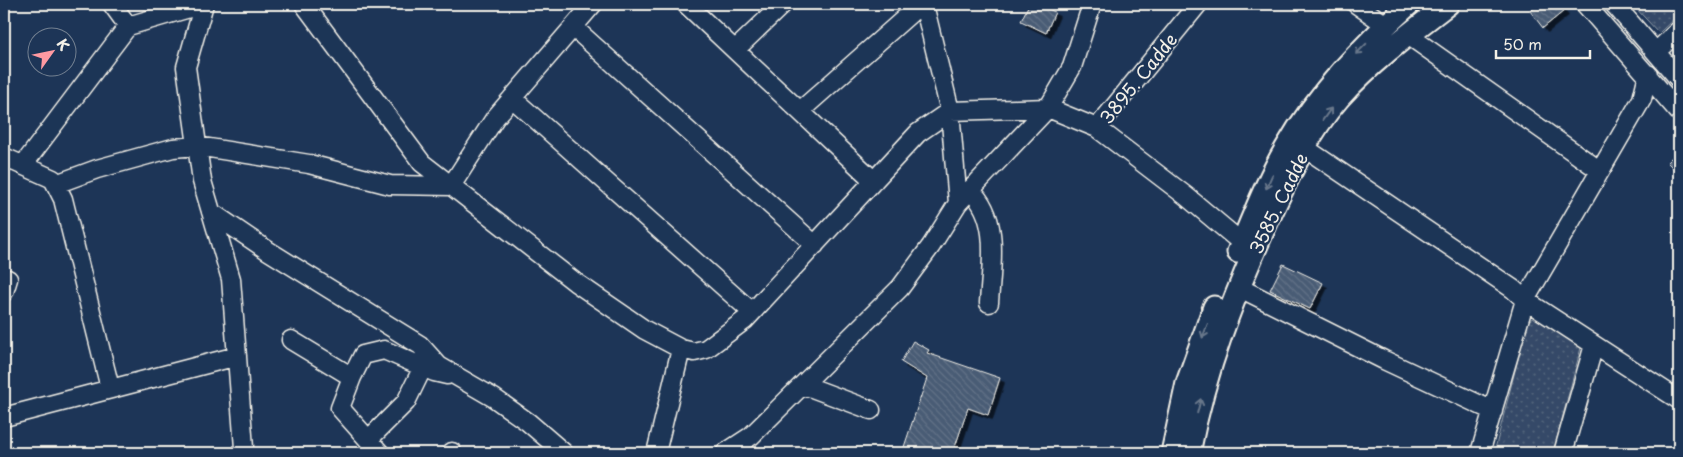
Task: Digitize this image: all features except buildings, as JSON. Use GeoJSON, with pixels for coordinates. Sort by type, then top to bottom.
{"type":"FeatureCollection","features":[{"type":"Feature","properties":{"kind":"main road","name":"3585. Cadde"},"geometry":{"type":"LineString","coordinates":[[1172,453],[1195,357],[1275,169],[1302,121],[1338,73],[1409,4]]}},
{"type":"Feature","properties":{"kind":"main road","name":"3585. Cadde"},"geometry":{"type":"LineString","coordinates":[[1189,453],[1204,383],[1218,339],[1238,287],[1277,201],[1305,148],[1340,97],[1408,35],[1448,4]]}},
{"type":"Feature","properties":{"kind":"street"},"geometry":{"type":"LineString","coordinates":[[112,4],[128,26]]}},
{"type":"Feature","properties":{"kind":"street"},"geometry":{"type":"LineString","coordinates":[[24,164],[128,26],[204,4]]}},
{"type":"Feature","properties":{"kind":"street"},"geometry":{"type":"LineString","coordinates":[[204,4],[186,67],[202,181],[231,279],[244,448],[242,453]]}},
{"type":"Feature","properties":{"kind":"street"},"geometry":{"type":"LineString","coordinates":[[304,4],[422,162],[575,282],[645,330],[681,349],[694,352],[706,349],[752,312],[918,133],[950,111],[1048,108],[1097,128],[1186,196],[1242,243]]}},
{"type":"Feature","properties":{"kind":"street"},"geometry":{"type":"LineString","coordinates":[[452,186],[495,118],[592,4]]}},
{"type":"Feature","properties":{"kind":"street"},"geometry":{"type":"LineString","coordinates":[[686,4],[874,181]]}},
{"type":"Feature","properties":{"kind":"street"},"geometry":{"type":"LineString","coordinates":[[736,50],[783,4]]}},
{"type":"Feature","properties":{"kind":"street"},"geometry":{"type":"LineString","coordinates":[[800,112],[921,4],[926,12],[950,111],[958,203]]}},
{"type":"Feature","properties":{"kind":"street"},"geometry":{"type":"LineString","coordinates":[[725,453],[751,436],[900,288],[931,246],[958,203],[1048,108],[1072,67],[1092,4]]}},
{"type":"Feature","properties":{"kind":"street","name":"3895. Cadde"},"geometry":{"type":"LineString","coordinates":[[1097,128],[1198,4]]}},
{"type":"Feature","properties":{"kind":"street"},"geometry":{"type":"LineString","coordinates":[[1356,4],[1386,25]]}},
{"type":"Feature","properties":{"kind":"street"},"geometry":{"type":"LineString","coordinates":[[1585,4],[1648,74],[1679,112]]}},
{"type":"Feature","properties":{"kind":"street"},"geometry":{"type":"LineString","coordinates":[[1614,4],[1679,79]]}},
{"type":"Feature","properties":{"kind":"street"},"geometry":{"type":"LineString","coordinates":[[573,27],[815,245]]}},
{"type":"Feature","properties":{"kind":"street"},"geometry":{"type":"LineString","coordinates":[[1656,52],[1679,30]]}},
{"type":"Feature","properties":{"kind":"street"},"geometry":{"type":"LineString","coordinates":[[1408,35],[1599,170]]}},
{"type":"Feature","properties":{"kind":"street"},"geometry":{"type":"LineString","coordinates":[[1480,453],[1525,300],[1642,99],[1648,74]]}},
{"type":"Feature","properties":{"kind":"street"},"geometry":{"type":"LineString","coordinates":[[512,98],[752,312]]}},
{"type":"Feature","properties":{"kind":"street"},"geometry":{"type":"LineString","coordinates":[[56,184],[106,166],[173,148],[197,146],[309,164],[390,185],[452,186]]}},
{"type":"Feature","properties":{"kind":"street"},"geometry":{"type":"LineString","coordinates":[[1305,148],[1525,300],[1679,400]]}},
{"type":"Feature","properties":{"kind":"street"},"geometry":{"type":"LineString","coordinates":[[4,157],[53,178],[63,199],[110,388]]}},
{"type":"Feature","properties":{"kind":"street"},"geometry":{"type":"LineString","coordinates":[[970,190],[982,204],[988,220],[993,249],[989,303]]}},
{"type":"Feature","properties":{"kind":"street"},"geometry":{"type":"LineString","coordinates":[[211,212],[267,250],[420,345],[439,366],[494,398],[528,422],[544,447],[564,453]]}},
{"type":"Feature","properties":{"kind":"street"},"geometry":{"type":"LineString","coordinates":[[1238,287],[1384,360],[1493,411]]}},
{"type":"Feature","properties":{"kind":"street"},"geometry":{"type":"LineString","coordinates":[[291,340],[352,377]]}},
{"type":"Feature","properties":{"kind":"street"},"geometry":{"type":"LineString","coordinates":[[1563,453],[1594,345]]}},
{"type":"Feature","properties":{"kind":"street"},"geometry":{"type":"LineString","coordinates":[[656,453],[681,349]]}},
{"type":"Feature","properties":{"kind":"street"},"geometry":{"type":"LineString","coordinates":[[380,453],[340,408],[363,355],[384,350],[423,368],[460,378]]}},
{"type":"Feature","properties":{"kind":"street"},"geometry":{"type":"LineString","coordinates":[[4,417],[237,356]]}},
{"type":"Feature","properties":{"kind":"street"},"geometry":{"type":"LineString","coordinates":[[368,440],[406,402],[423,368]]}},
{"type":"Feature","properties":{"kind":"street"},"geometry":{"type":"LineString","coordinates":[[804,385],[872,410]]}},
{"type":"Feature","properties":{"kind":"shaded area"},"geometry":{"type":"Polygon","coordinates":[[[1632,4],[1679,4],[1679,14],[1659,33],[1632,4]]]}},
{"type":"Feature","properties":{"kind":"shaded area"},"geometry":{"type":"Polygon","coordinates":[[[1539,316],[1582,344],[1553,453],[1494,453],[1528,320],[1539,316]]]}}]}
